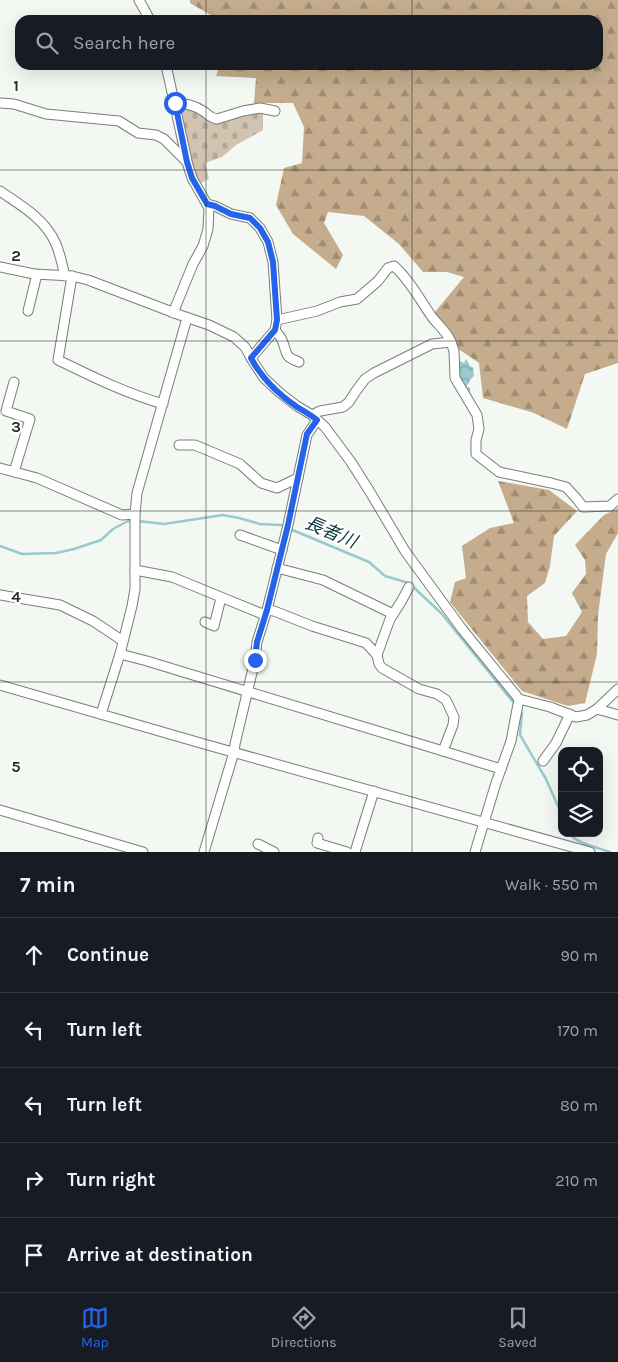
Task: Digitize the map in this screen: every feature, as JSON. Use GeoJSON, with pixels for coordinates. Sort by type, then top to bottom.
{"type":"FeatureCollection","features":[{"type":"Feature","properties":{"kind":"street"},"geometry":{"type":"LineString","coordinates":[[140,0],[148,15]]}},
{"type":"Feature","properties":{"kind":"street"},"geometry":{"type":"LineString","coordinates":[[167,70],[187,162],[192,178],[209,208],[208,229],[203,246],[193,264],[173,313]]}},
{"type":"Feature","properties":{"kind":"street"},"geometry":{"type":"LineString","coordinates":[[0,103],[14,104],[46,114],[119,120],[138,133],[156,135],[164,139],[187,162]]}},
{"type":"Feature","properties":{"kind":"street"},"geometry":{"type":"LineString","coordinates":[[175,103],[190,105],[216,119],[260,108],[275,112]]}},
{"type":"Feature","properties":{"kind":"street"},"geometry":{"type":"LineString","coordinates":[[0,191],[36,216],[55,242],[69,276],[58,360],[112,386],[163,404]]}},
{"type":"Feature","properties":{"kind":"street"},"geometry":{"type":"LineString","coordinates":[[207,204],[231,214],[250,218],[260,228],[268,242],[273,262],[277,320],[275,330],[251,358]]}},
{"type":"Feature","properties":{"kind":"street"},"geometry":{"type":"LineString","coordinates":[[277,320],[357,299],[378,281],[388,268],[394,266],[403,274],[433,318],[449,337],[454,351],[455,378],[477,415],[479,429],[476,440],[476,454],[500,472],[566,488],[583,508],[610,506],[618,500]]}},
{"type":"Feature","properties":{"kind":"street"},"geometry":{"type":"LineString","coordinates":[[0,267],[37,274],[69,276],[88,280],[209,325],[234,337],[245,347],[264,378],[280,393],[325,427],[351,462],[405,551],[442,603],[519,700],[550,707],[576,716],[587,715],[597,710],[618,689]]}},
{"type":"Feature","properties":{"kind":"street"},"geometry":{"type":"LineString","coordinates":[[28,310],[37,274]]}},
{"type":"Feature","properties":{"kind":"street"},"geometry":{"type":"LineString","coordinates":[[101,714],[120,654],[134,597],[137,493],[187,318]]}},
{"type":"Feature","properties":{"kind":"street"},"geometry":{"type":"LineString","coordinates":[[275,330],[282,339],[285,352],[290,359],[299,362]]}},
{"type":"Feature","properties":{"kind":"street"},"geometry":{"type":"LineString","coordinates":[[204,852],[234,752],[255,660],[257,642],[288,528],[307,434],[314,418],[320,411],[343,407],[349,402],[365,379],[374,373],[432,344],[451,342]]}},
{"type":"Feature","properties":{"kind":"street"},"geometry":{"type":"LineString","coordinates":[[14,382],[6,411],[30,419],[14,472]]}},
{"type":"Feature","properties":{"kind":"street"},"geometry":{"type":"LineString","coordinates":[[179,444],[195,445],[223,456],[240,464],[261,483],[278,488],[298,478]]}},
{"type":"Feature","properties":{"kind":"street"},"geometry":{"type":"LineString","coordinates":[[0,468],[37,478],[122,515],[135,518]]}},
{"type":"Feature","properties":{"kind":"street"},"geometry":{"type":"LineString","coordinates":[[240,535],[282,550]]}},
{"type":"Feature","properties":{"kind":"street"},"geometry":{"type":"LineString","coordinates":[[277,568],[323,580],[393,614]]}},
{"type":"Feature","properties":{"kind":"street"},"geometry":{"type":"LineString","coordinates":[[135,570],[172,577],[222,598],[266,612],[274,611],[312,626],[366,643],[377,655],[382,668],[419,689],[437,694],[446,700],[454,718],[443,751]]}},
{"type":"Feature","properties":{"kind":"street"},"geometry":{"type":"LineString","coordinates":[[377,655],[390,619],[409,587]]}},
{"type":"Feature","properties":{"kind":"street"},"geometry":{"type":"LineString","coordinates":[[0,595],[60,605],[93,621],[123,641]]}},
{"type":"Feature","properties":{"kind":"street"},"geometry":{"type":"LineString","coordinates":[[204,622],[214,626],[222,598]]}},
{"type":"Feature","properties":{"kind":"street"},"geometry":{"type":"LineString","coordinates":[[120,654],[248,691],[501,769]]}},
{"type":"Feature","properties":{"kind":"street"},"geometry":{"type":"LineString","coordinates":[[0,684],[577,850],[590,852]]}},
{"type":"Feature","properties":{"kind":"street"},"geometry":{"type":"LineString","coordinates":[[475,852],[511,741],[519,700]]}},
{"type":"Feature","properties":{"kind":"street"},"geometry":{"type":"LineString","coordinates":[[597,710],[618,715]]}},
{"type":"Feature","properties":{"kind":"street"},"geometry":{"type":"LineString","coordinates":[[543,761],[556,743],[570,714]]}},
{"type":"Feature","properties":{"kind":"street"},"geometry":{"type":"LineString","coordinates":[[355,852],[374,791]]}},
{"type":"Feature","properties":{"kind":"street"},"geometry":{"type":"LineString","coordinates":[[0,810],[143,852]]}},
{"type":"Feature","properties":{"kind":"street"},"geometry":{"type":"LineString","coordinates":[[318,838],[317,843],[347,852]]}},
{"type":"Feature","properties":{"kind":"street"},"geometry":{"type":"LineString","coordinates":[[258,844],[274,852]]}},
{"type":"Feature","properties":{"kind":"green space"},"geometry":{"type":"Polygon","coordinates":[[[190,0],[618,0],[618,363],[585,374],[567,429],[534,413],[483,398],[479,363],[457,348],[435,312],[464,277],[447,272],[423,272],[399,244],[364,216],[328,212],[324,223],[343,255],[336,269],[293,234],[276,205],[284,168],[302,163],[304,127],[293,103],[254,103],[256,78],[216,76],[218,70],[603,70],[603,15],[210,15],[190,3],[190,0]]]}},
{"type":"Feature","properties":{"kind":"green space"},"geometry":{"type":"Polygon","coordinates":[[[179,104],[187,105],[213,122],[246,113],[263,112],[263,130],[236,145],[222,157],[205,163],[209,179],[201,183],[195,176],[179,104]]]}},
{"type":"Feature","properties":{"kind":"green space"},"geometry":{"type":"Polygon","coordinates":[[[498,481],[549,490],[577,511],[554,536],[550,566],[545,583],[527,596],[528,622],[543,639],[566,636],[582,612],[572,593],[586,574],[585,560],[575,545],[604,515],[618,508],[618,533],[606,554],[598,615],[597,654],[585,703],[568,706],[522,691],[450,602],[455,582],[466,578],[462,546],[490,528],[514,523],[498,481]]]}},
{"type":"Feature","properties":{"kind":"water"},"geometry":{"type":"Polygon","coordinates":[[[457,356],[464,363],[466,359],[470,366],[474,368],[474,376],[467,385],[467,388],[470,387],[469,393],[457,376],[457,356]]]}},
{"type":"Feature","properties":{"kind":"waterway","name":"長者川"},"geometry":{"type":"LineString","coordinates":[[138,521],[164,524],[223,515],[260,524],[282,525],[285,527]]}},
{"type":"Feature","properties":{"kind":"waterway","name":"長者川"},"geometry":{"type":"LineString","coordinates":[[0,546],[22,554],[56,553],[101,540],[113,529],[128,521],[133,521]]}},
{"type":"Feature","properties":{"kind":"waterway","name":"長者川"},"geometry":{"type":"LineString","coordinates":[[290,529],[369,562],[385,576],[409,583],[441,613],[513,702]]}},
{"type":"Feature","properties":{"kind":"waterway","name":"長者川"},"geometry":{"type":"LineString","coordinates":[[522,713],[520,735],[546,779],[558,806]]}},
{"type":"Feature","properties":{"kind":"waterway","name":"長者川"},"geometry":{"type":"LineString","coordinates":[[572,837],[610,852]]}},
{"type":"Feature","properties":{"kind":"route"},"geometry":{"type":"LineString","coordinates":[[175,103],[192,178],[207,204],[231,214],[250,218],[260,228],[268,242],[273,262],[277,320],[275,330],[251,358],[264,378],[280,393],[317,420],[307,434],[288,525],[257,642],[255,660]]}}]}
